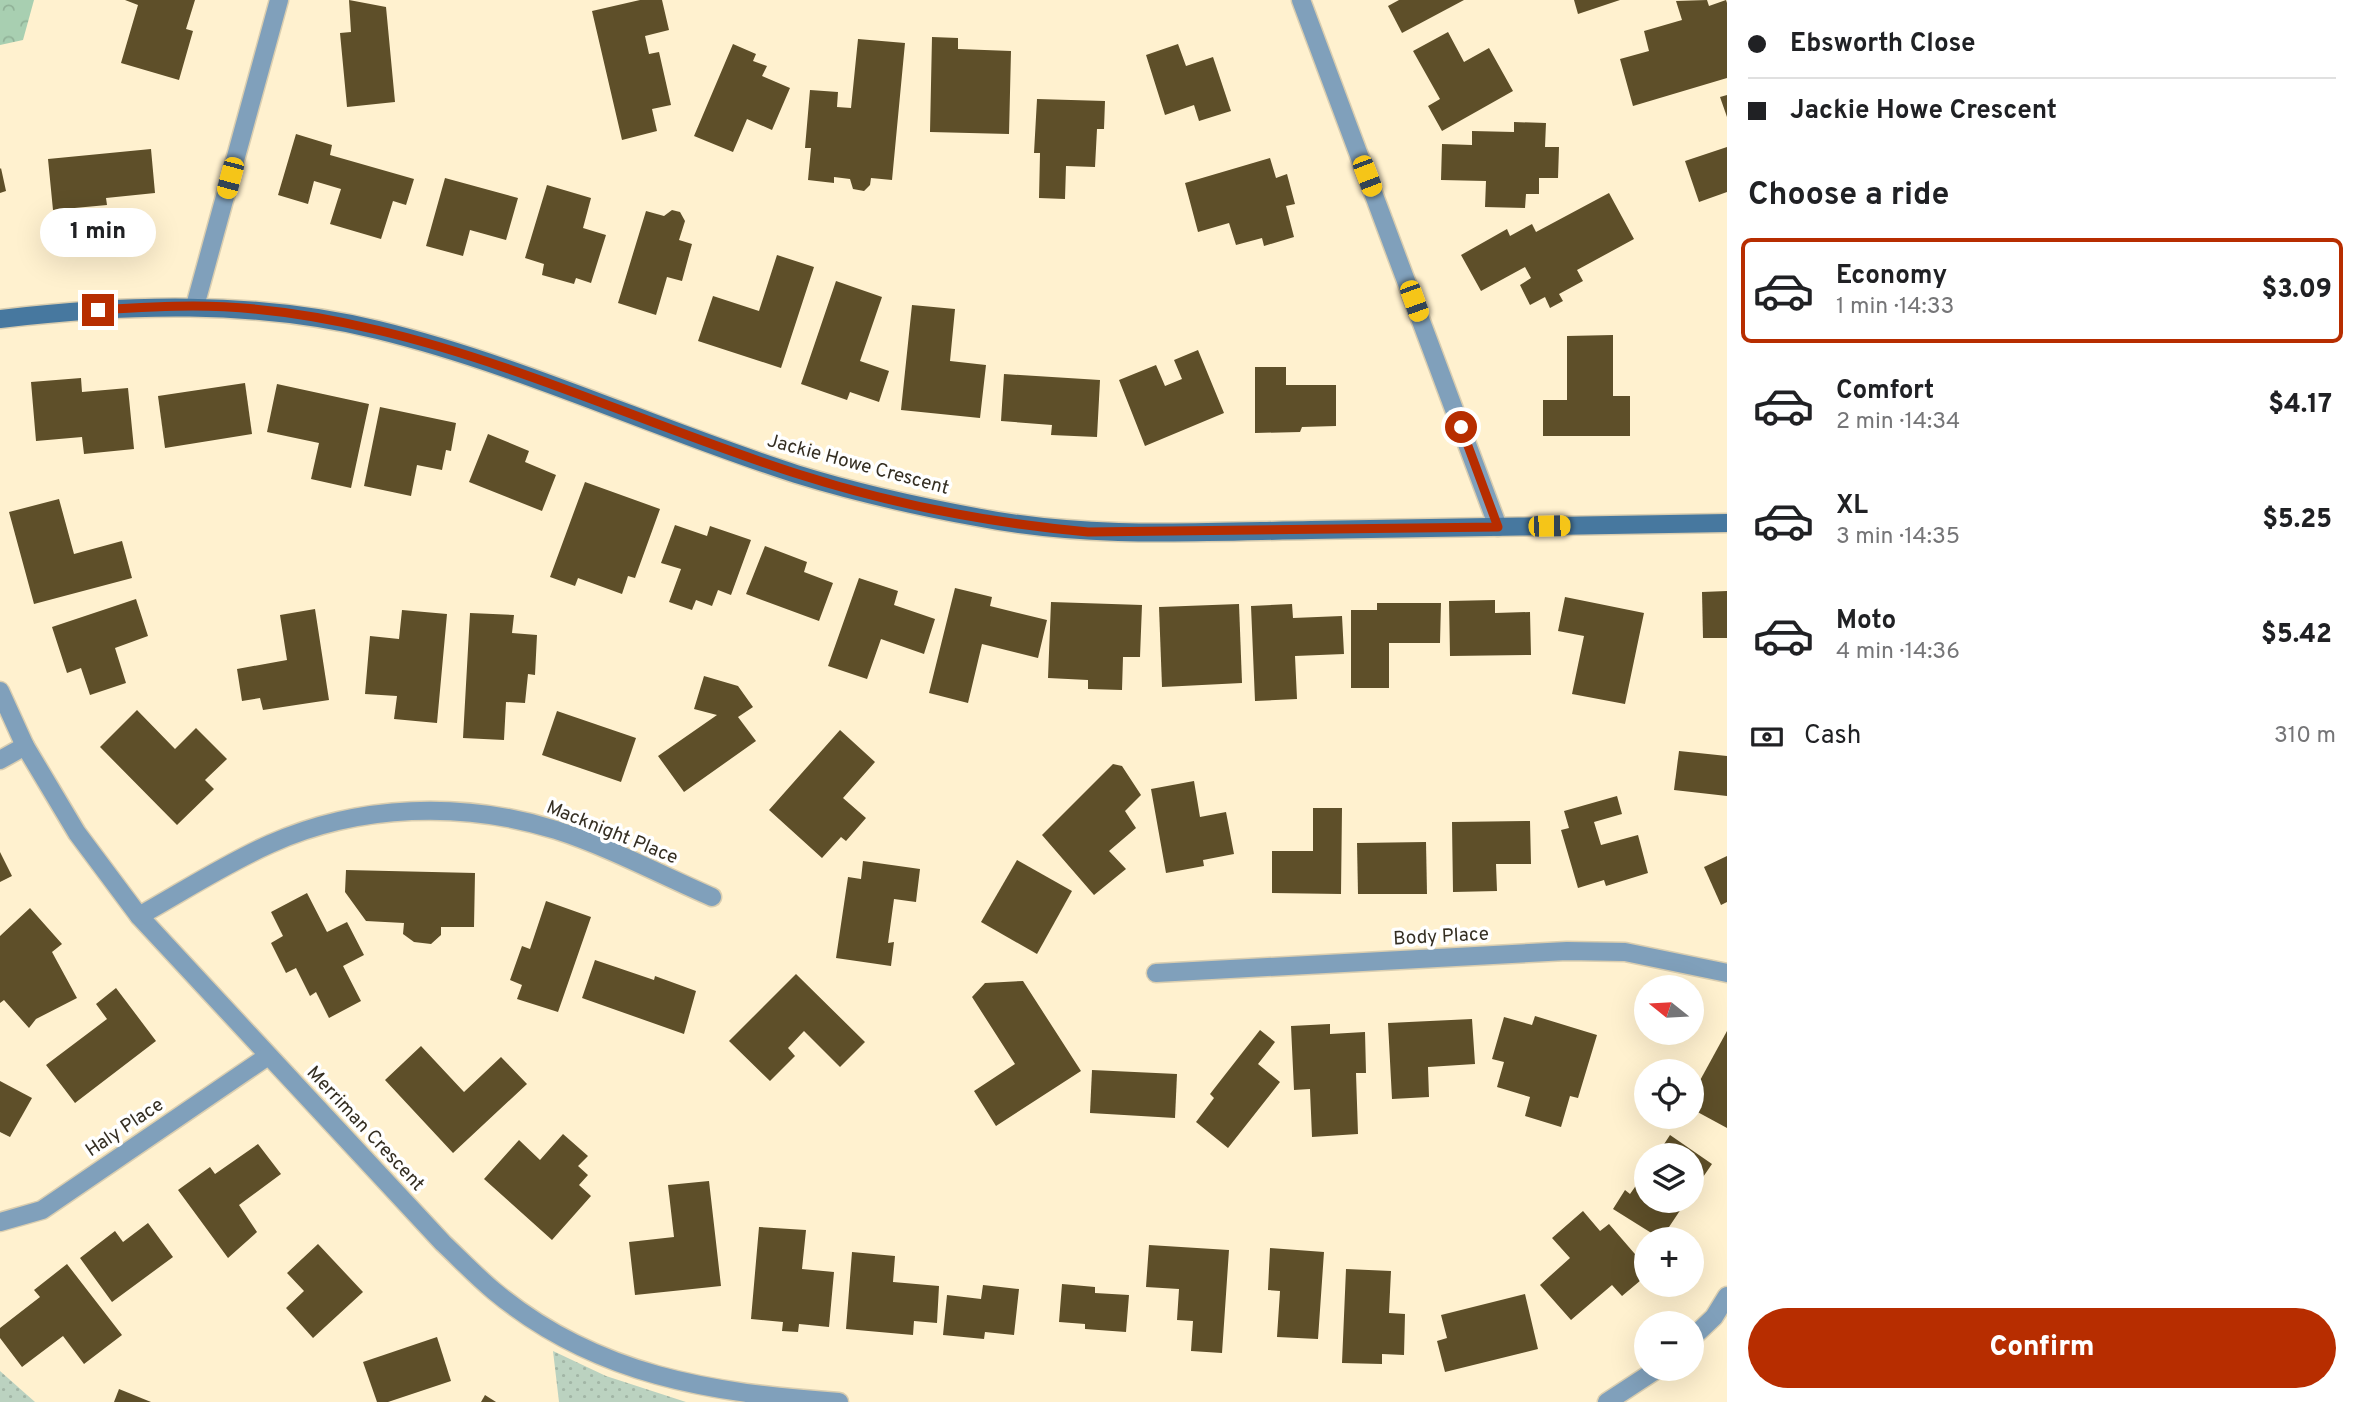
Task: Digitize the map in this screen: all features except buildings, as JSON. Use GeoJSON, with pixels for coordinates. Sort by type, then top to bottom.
{"type":"FeatureCollection","features":[{"type":"Feature","properties":{"kind":"street"},"geometry":{"type":"LineString","coordinates":[[195,306],[279,0]]}},
{"type":"Feature","properties":{"kind":"street"},"geometry":{"type":"LineString","coordinates":[[1301,0],[1498,527]]}},
{"type":"Feature","properties":{"kind":"street","name":"Jackie Howe Crescent"},"geometry":{"type":"LineString","coordinates":[[0,319],[74,310],[195,306],[292,316],[378,330],[473,357],[798,474],[912,503],[1024,526],[1145,533],[1727,523]]}},
{"type":"Feature","properties":{"kind":"street","name":"Merriman Crescent"},"geometry":{"type":"LineString","coordinates":[[0,691],[25,746],[77,833],[139,916],[443,1243],[495,1292],[555,1333],[600,1354],[694,1386],[766,1397],[839,1402]]}},
{"type":"Feature","properties":{"kind":"street"},"geometry":{"type":"LineString","coordinates":[[0,760],[25,746]]}},
{"type":"Feature","properties":{"kind":"street","name":"Macknight Place"},"geometry":{"type":"LineString","coordinates":[[139,916],[269,844],[328,823],[392,811],[459,811],[526,822],[559,831],[712,897]]}},
{"type":"Feature","properties":{"kind":"street","name":"Body Place"},"geometry":{"type":"LineString","coordinates":[[1156,973],[1567,951],[1625,952],[1727,973]]}},
{"type":"Feature","properties":{"kind":"street","name":"Haly Place"},"geometry":{"type":"LineString","coordinates":[[0,1222],[42,1210],[268,1056]]}},
{"type":"Feature","properties":{"kind":"street"},"geometry":{"type":"LineString","coordinates":[[1704,1327],[1714,1317],[1727,1296]]}},
{"type":"Feature","properties":{"kind":"street"},"geometry":{"type":"LineString","coordinates":[[1607,1402],[1639,1381]]}},
{"type":"Feature","properties":{"kind":"green space"},"geometry":{"type":"Polygon","coordinates":[[[0,0],[34,0],[23,40],[0,45],[0,0]]]}},
{"type":"Feature","properties":{"kind":"green space"},"geometry":{"type":"Polygon","coordinates":[[[553,1351],[606,1376],[686,1402],[559,1402],[553,1351]]]}},
{"type":"Feature","properties":{"kind":"green space"},"geometry":{"type":"Polygon","coordinates":[[[0,1371],[35,1402],[0,1402],[0,1371]]]}},
{"type":"Feature","properties":{"kind":"route"},"geometry":{"type":"LineString","coordinates":[[98,310],[195,306],[319,319],[378,330],[473,357],[798,474],[970,516],[1024,526],[1088,532],[1498,527],[1461,427]]}}]}
